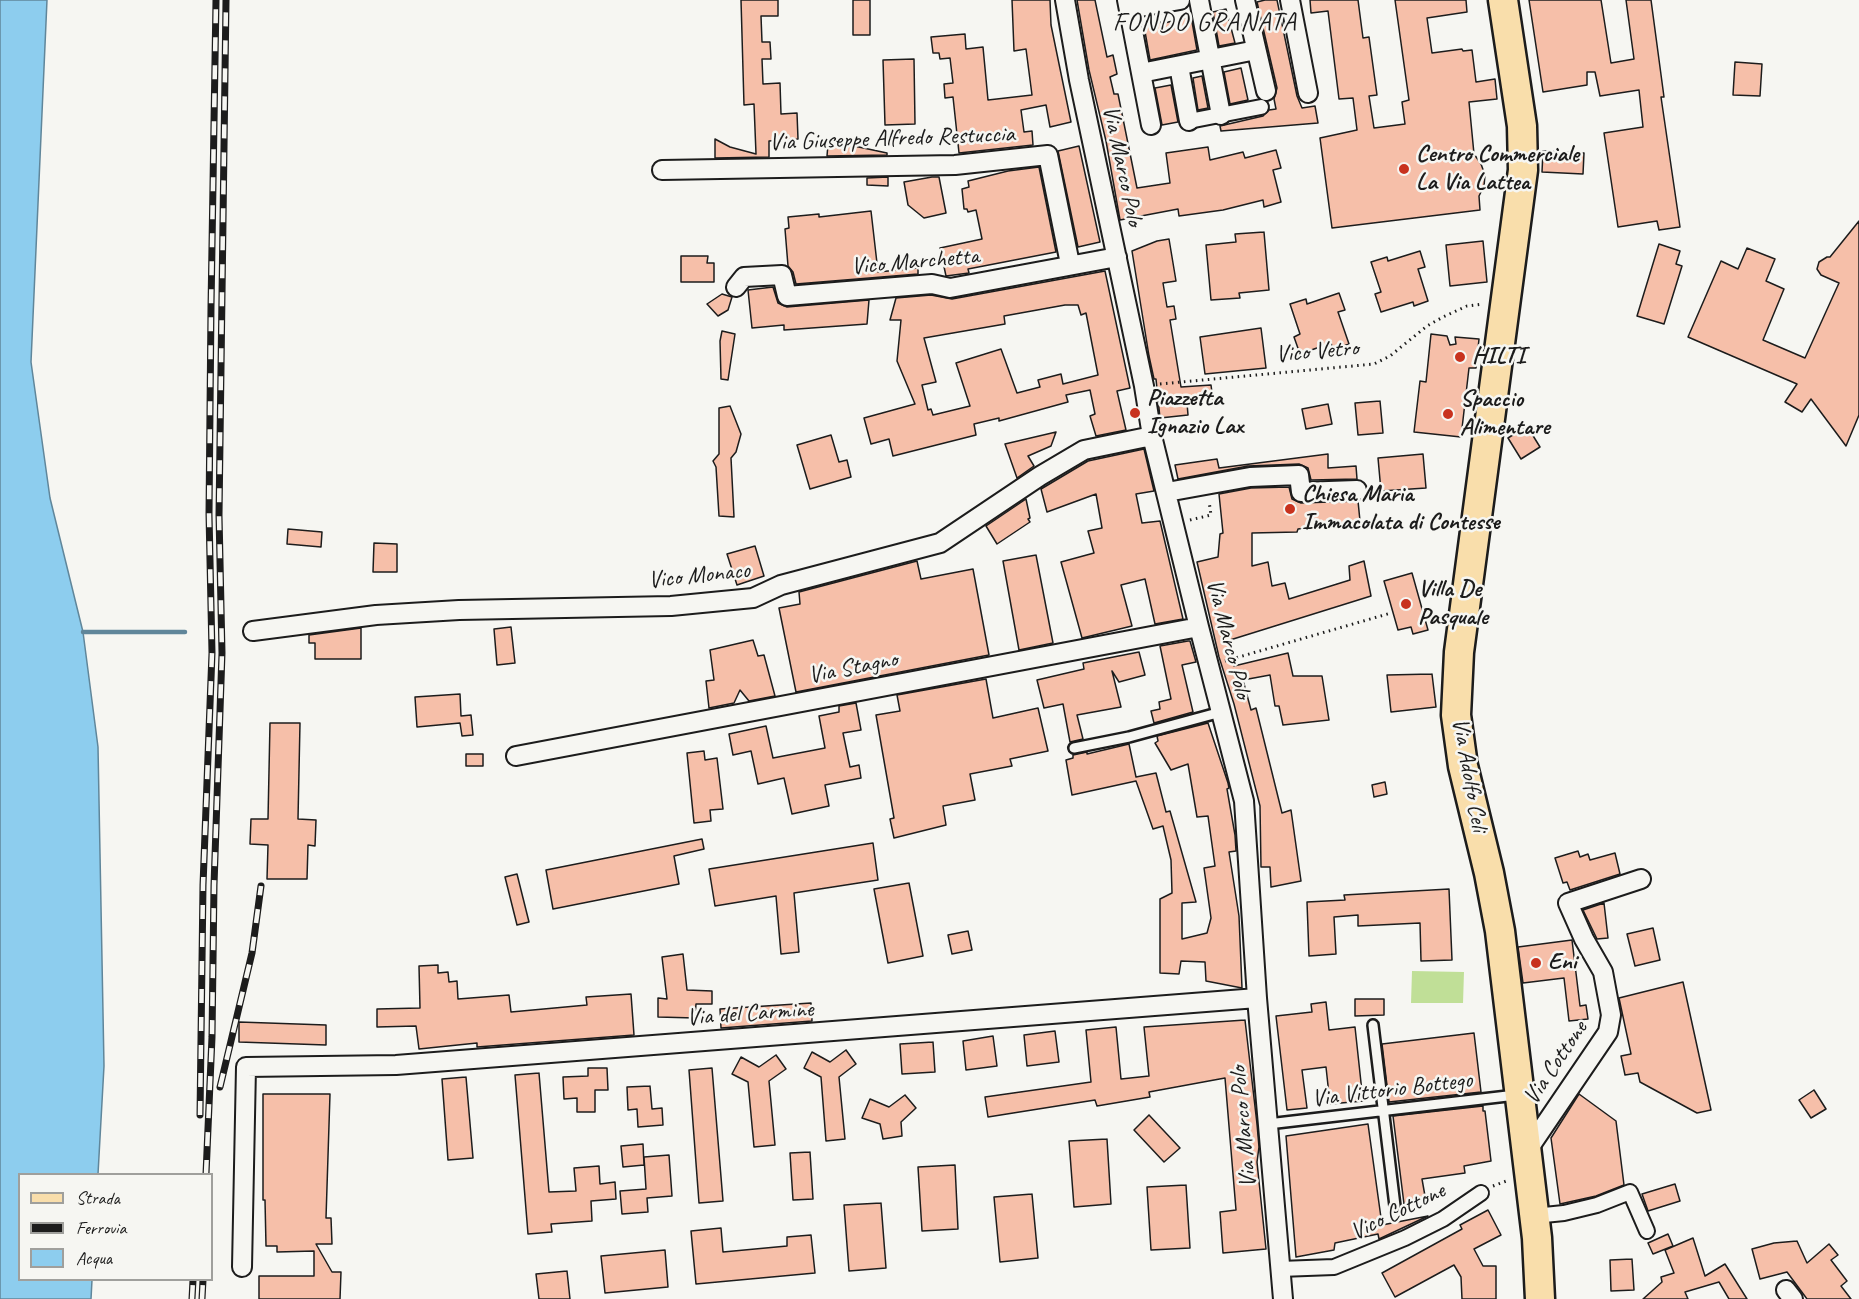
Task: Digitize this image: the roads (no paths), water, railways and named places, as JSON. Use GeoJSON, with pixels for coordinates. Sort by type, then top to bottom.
{"type":"FeatureCollection","features":[{"type":"Feature","properties":{"kind":"main road","name":"Via Adolfo Celi"},"geometry":{"type":"LineString","coordinates":[[1503,0],[1522,126],[1523,170],[1459,652],[1456,715],[1463,766],[1498,917],[1539,1258],[1540,1299]]}},
{"type":"Feature","properties":{"kind":"street","name":"Via Marco Polo"},"geometry":{"type":"LineString","coordinates":[[1065,0],[1079,80],[1144,386],[1152,436],[1209,667],[1245,801],[1257,998],[1283,1299]]}},
{"type":"Feature","properties":{"kind":"street"},"geometry":{"type":"LineString","coordinates":[[1151,125],[1128,5],[1180,0]]}},
{"type":"Feature","properties":{"kind":"street"},"geometry":{"type":"LineString","coordinates":[[1199,0],[1221,115]]}},
{"type":"Feature","properties":{"kind":"street"},"geometry":{"type":"LineString","coordinates":[[1179,66],[1189,120],[1221,115],[1264,99],[1245,0]]}},
{"type":"Feature","properties":{"kind":"street"},"geometry":{"type":"LineString","coordinates":[[1290,0],[1308,93]]}},
{"type":"Feature","properties":{"kind":"street"},"geometry":{"type":"LineString","coordinates":[[1141,73],[1256,50]]}},
{"type":"Feature","properties":{"kind":"street","name":"Via Giuseppe Alfredo Restuccia"},"geometry":{"type":"LineString","coordinates":[[662,170],[955,165],[1048,155],[1070,264]]}},
{"type":"Feature","properties":{"kind":"street","name":"Vico Marchetta"},"geometry":{"type":"LineString","coordinates":[[736,287],[744,278],[782,275],[786,296],[932,284],[950,288],[1117,256]]}},
{"type":"Feature","properties":{"kind":"street","name":"Vico Monaco"},"geometry":{"type":"LineString","coordinates":[[253,631],[376,615],[447,610],[671,606],[753,598],[781,585],[940,543],[1040,476],[1084,450],[1152,436]]}},
{"type":"Feature","properties":{"kind":"street"},"geometry":{"type":"LineString","coordinates":[[1167,492],[1250,477],[1299,475],[1301,492],[1358,490]]}},
{"type":"Feature","properties":{"kind":"street","name":"Via Stagno"},"geometry":{"type":"LineString","coordinates":[[516,756],[1199,627]]}},
{"type":"Feature","properties":{"kind":"street","name":"Via Cottone"},"geometry":{"type":"LineString","coordinates":[[1528,1163],[1608,1032],[1611,1015],[1603,972],[1584,939],[1568,903],[1641,879]]}},
{"type":"Feature","properties":{"kind":"street","name":"Via del Carmine"},"geometry":{"type":"LineString","coordinates":[[242,1267],[246,1067],[396,1065],[1257,998]]}},
{"type":"Feature","properties":{"kind":"street"},"geometry":{"type":"LineString","coordinates":[[1534,1216],[1564,1213],[1630,1192],[1647,1231]]}},
{"type":"Feature","properties":{"kind":"street","name":"Vico Cottone"},"geometry":{"type":"LineString","coordinates":[[1280,1269],[1322,1269],[1334,1266],[1405,1238],[1443,1219],[1481,1193]]}},
{"type":"Feature","properties":{"kind":"lane"},"geometry":{"type":"LineString","coordinates":[[1074,748],[1129,737],[1221,712]]}},
{"type":"Feature","properties":{"kind":"lane"},"geometry":{"type":"LineString","coordinates":[[1373,1025],[1395,1206]]}},
{"type":"Feature","properties":{"kind":"lane","name":"Via Vittorio Bottego"},"geometry":{"type":"LineString","coordinates":[[1268,1124],[1520,1095]]}},
{"type":"Feature","properties":{"kind":"water"},"geometry":{"type":"Polygon","coordinates":[[[0,0],[47,0],[31,362],[50,498],[83,632],[98,747],[104,1066],[98,1173],[18,1173],[18,1281],[92,1281],[91,1299],[0,1299],[0,0]]]}},
{"type":"Feature","properties":{"kind":"waterway"},"geometry":{"type":"LineString","coordinates":[[83,632],[185,632]]}},
{"type":"Feature","properties":{"kind":"railway"},"geometry":{"type":"LineString","coordinates":[[200,1115],[203,885],[212,653],[209,514],[216,0]]}},
{"type":"Feature","properties":{"kind":"railway"},"geometry":{"type":"LineString","coordinates":[[206,1173],[222,653],[219,515],[226,0]]}},
{"type":"Feature","properties":{"kind":"railway"},"geometry":{"type":"LineString","coordinates":[[220,1087],[252,953],[261,886]]}},
{"type":"Feature","properties":{"kind":"railway"},"geometry":{"type":"LineString","coordinates":[[192,1299],[193,1281]]}},
{"type":"Feature","properties":{"kind":"railway"},"geometry":{"type":"LineString","coordinates":[[202,1299],[203,1281]]}},
{"type":"Feature","properties":{"kind":"place","name":"Centro Commerciale La Via Lattea"},"geometry":{"type":"Point","coordinates":[1404,169]}},
{"type":"Feature","properties":{"kind":"place","name":"HILTI"},"geometry":{"type":"Point","coordinates":[1460,357]}},
{"type":"Feature","properties":{"kind":"place","name":"Piazzetta Ignazio Lax"},"geometry":{"type":"Point","coordinates":[1135,413]}},
{"type":"Feature","properties":{"kind":"place","name":"Spaccio Alimentare"},"geometry":{"type":"Point","coordinates":[1448,414]}},
{"type":"Feature","properties":{"kind":"place","name":"Chiesa Maria Immacolata di Contesse"},"geometry":{"type":"Point","coordinates":[1290,509]}},
{"type":"Feature","properties":{"kind":"place","name":"Villa De Pasquale"},"geometry":{"type":"Point","coordinates":[1406,604]}},
{"type":"Feature","properties":{"kind":"place","name":"Eni"},"geometry":{"type":"Point","coordinates":[1536,963]}},
{"type":"Feature","properties":{"kind":"district","name":"FONDO GRANATA"},"geometry":{"type":"Point","coordinates":[1205,23]}}]}
